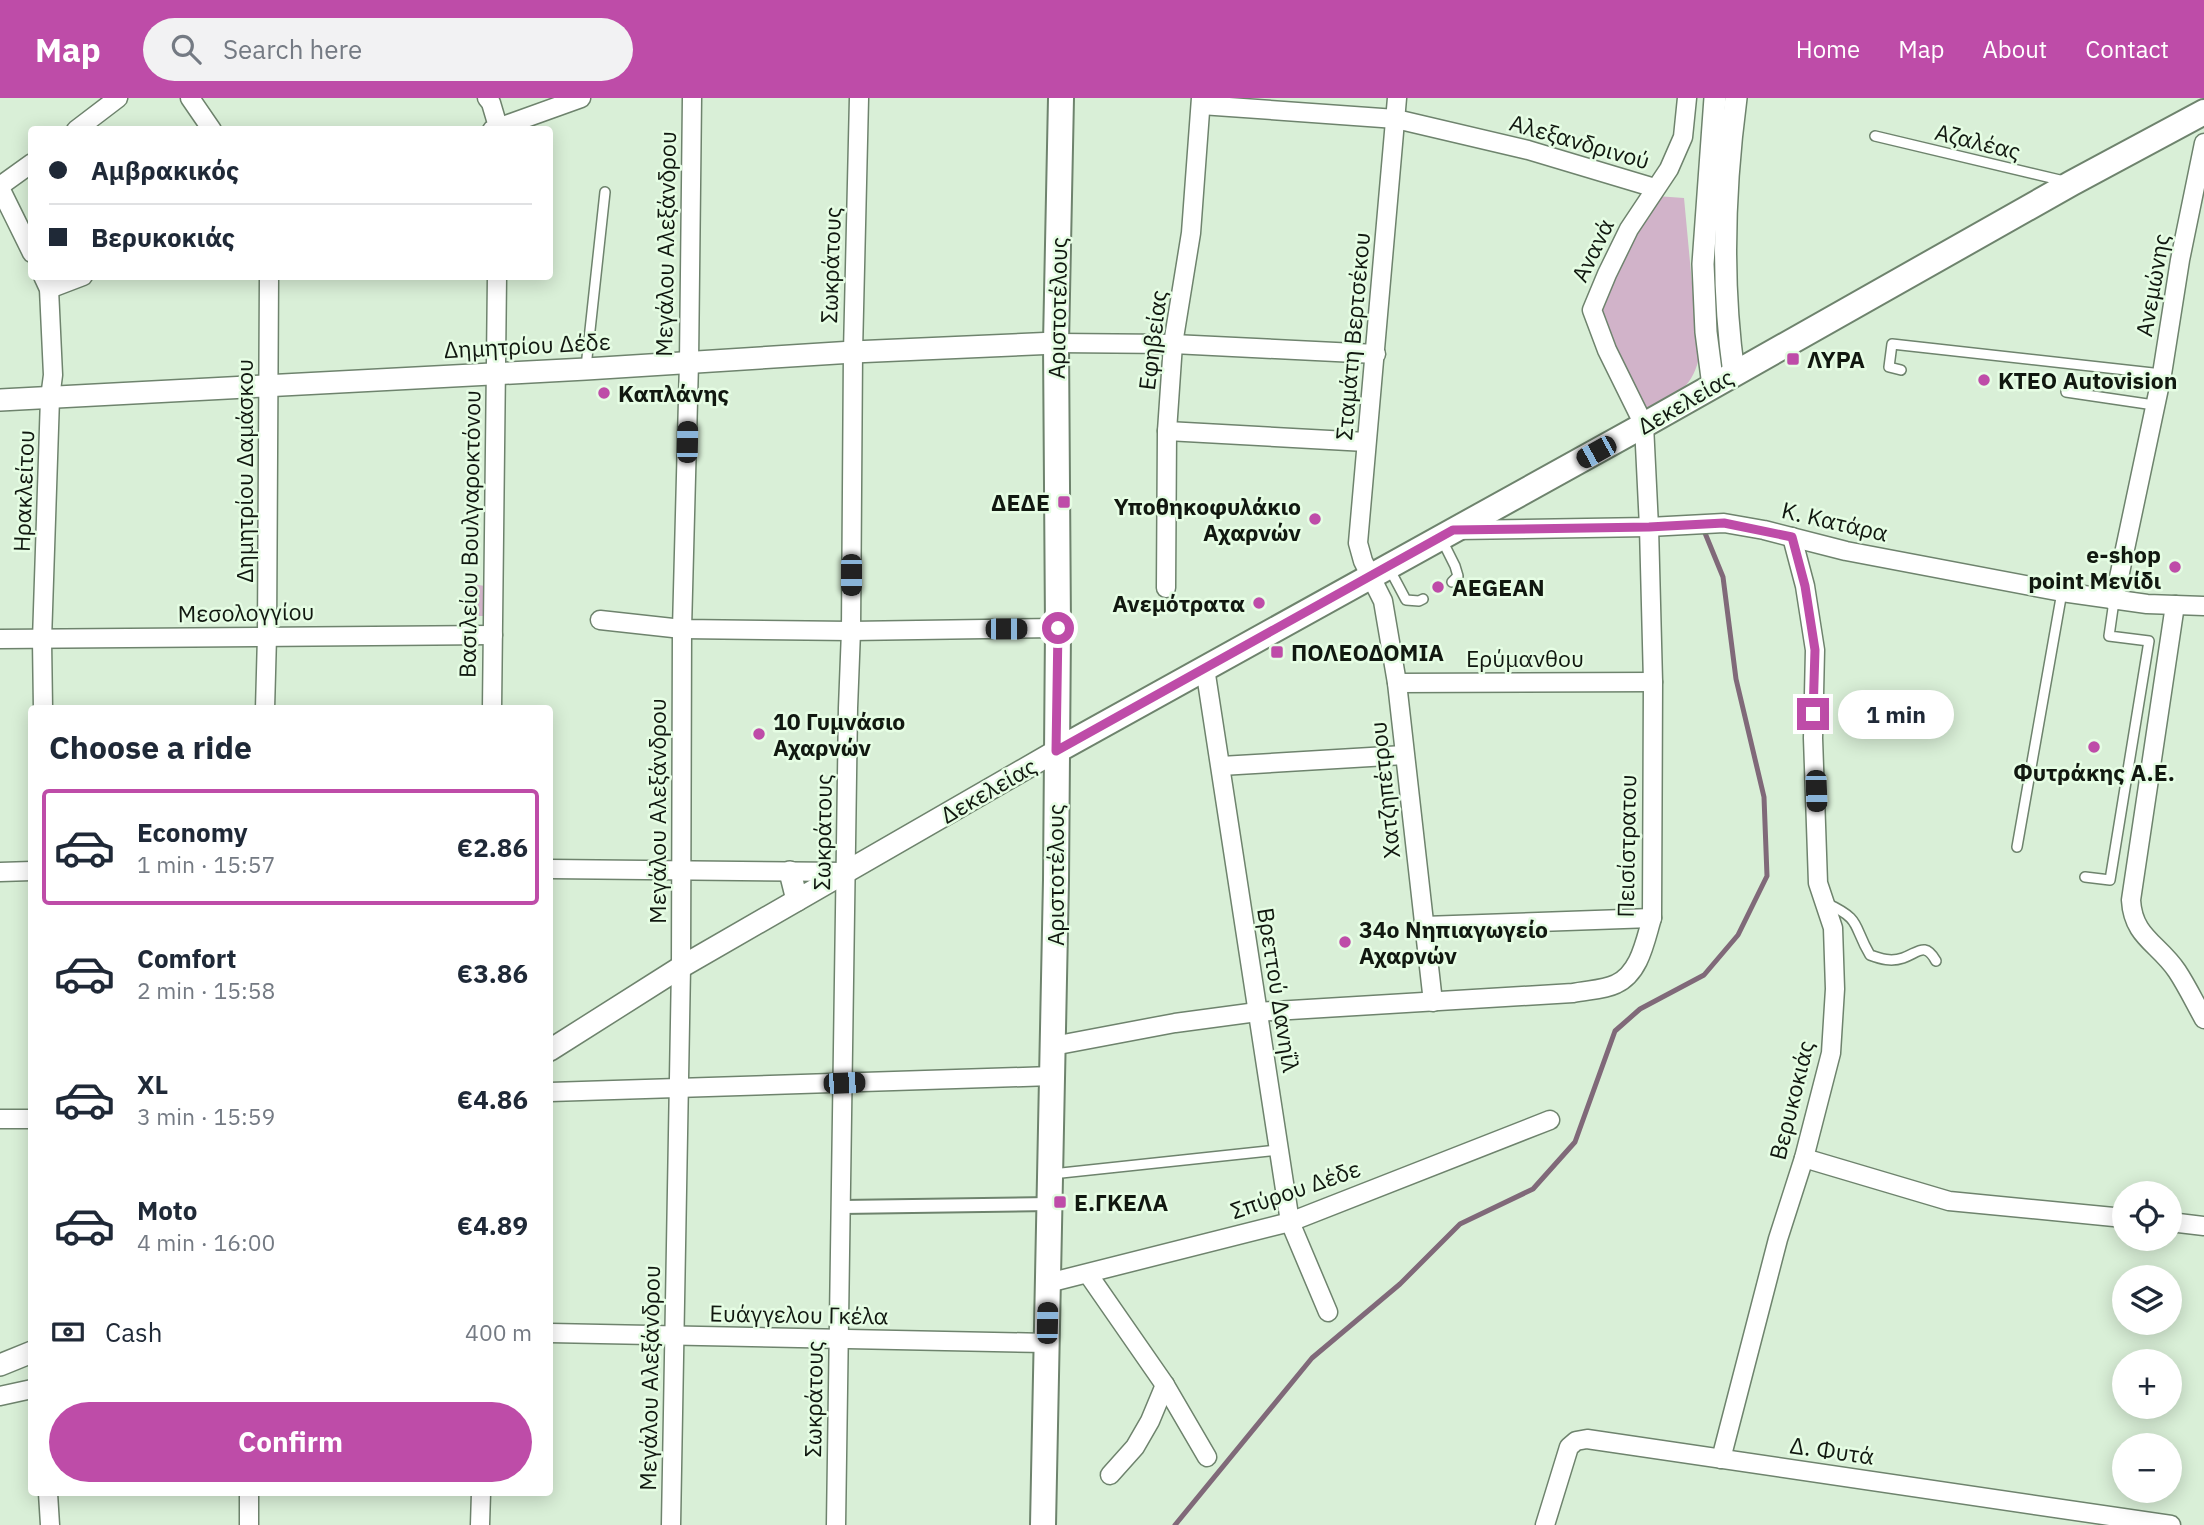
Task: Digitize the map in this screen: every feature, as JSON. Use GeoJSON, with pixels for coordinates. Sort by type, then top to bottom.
{"type":"FeatureCollection","features":[{"type":"Feature","properties":{"kind":"main road","name":"Αριστοτέλους"},"geometry":{"type":"LineString","coordinates":[[1044,1525],[1058,628],[1056,343],[1061,98]]}},
{"type":"Feature","properties":{"kind":"main road","name":"Δεκελείας"},"geometry":{"type":"LineString","coordinates":[[1056,751],[2204,111]]}},
{"type":"Feature","properties":{"kind":"street"},"geometry":{"type":"LineString","coordinates":[[81,126],[118,98]]}},
{"type":"Feature","properties":{"kind":"street"},"geometry":{"type":"LineString","coordinates":[[190,98],[209,126]]}},
{"type":"Feature","properties":{"kind":"street"},"geometry":{"type":"LineString","coordinates":[[487,98],[491,103],[496,126]]}},
{"type":"Feature","properties":{"kind":"street"},"geometry":{"type":"LineString","coordinates":[[505,126],[581,98]]}},
{"type":"Feature","properties":{"kind":"street","name":"Μεγάλου Αλεξάνδρου"},"geometry":{"type":"LineString","coordinates":[[671,1525],[681,967],[682,629],[689,362],[691,98]]}},
{"type":"Feature","properties":{"kind":"street","name":"Σωκράτους"},"geometry":{"type":"LineString","coordinates":[[836,1525],[859,98]]}},
{"type":"Feature","properties":{"kind":"street","name":"Σταμάτη Βερτσέκου"},"geometry":{"type":"LineString","coordinates":[[1380,571],[1363,561],[1358,542],[1397,98]]}},
{"type":"Feature","properties":{"kind":"street","name":"Ανανά"},"geometry":{"type":"LineString","coordinates":[[1644,425],[1606,350],[1592,310],[1606,274],[1629,229],[1669,169],[1683,137],[1687,98]]}},
{"type":"Feature","properties":{"kind":"street"},"geometry":{"type":"LineString","coordinates":[[1715,98],[1703,264],[1706,332],[1723,380]]}},
{"type":"Feature","properties":{"kind":"street"},"geometry":{"type":"LineString","coordinates":[[1723,380],[1728,331],[1724,264],[1736,98]]}},
{"type":"Feature","properties":{"kind":"street","name":"Αλεξανδρινού"},"geometry":{"type":"LineString","coordinates":[[1201,102],[1396,119],[1528,150],[1655,188]]}},
{"type":"Feature","properties":{"kind":"street","name":"Εφηβείας"},"geometry":{"type":"LineString","coordinates":[[1166,589],[1167,431],[1173,344],[1191,233],[1201,102]]}},
{"type":"Feature","properties":{"kind":"street","name":"Ανεμώνης"},"geometry":{"type":"LineString","coordinates":[[2115,601],[2162,374],[2180,260],[2204,143]]}},
{"type":"Feature","properties":{"kind":"street"},"geometry":{"type":"LineString","coordinates":[[28,166],[0,187],[28,245]]}},
{"type":"Feature","properties":{"kind":"street","name":"Δημητρίου Δαμάσκου"},"geometry":{"type":"LineString","coordinates":[[265,705],[270,280]]}},
{"type":"Feature","properties":{"kind":"street","name":"Βασιλείου Βουλγαροκτόνου"},"geometry":{"type":"LineString","coordinates":[[492,705],[497,280]]}},
{"type":"Feature","properties":{"kind":"street","name":"Ηρακλείτου"},"geometry":{"type":"LineString","coordinates":[[43,705],[42,640],[53,375],[46,283]]}},
{"type":"Feature","properties":{"kind":"street"},"geometry":{"type":"LineString","coordinates":[[1056,343],[1173,344],[1376,354]]}},
{"type":"Feature","properties":{"kind":"street","name":"Δημητρίου Δέδε"},"geometry":{"type":"LineString","coordinates":[[0,400],[1056,343]]}},
{"type":"Feature","properties":{"kind":"street","name":"Πεισίστρατου"},"geometry":{"type":"LineString","coordinates":[[1053,1046],[1175,1023],[1257,1012],[1573,993],[1616,984],[1631,973],[1643,950],[1652,918],[1653,682],[1644,425]]}},
{"type":"Feature","properties":{"kind":"street"},"geometry":{"type":"LineString","coordinates":[[1167,431],[1366,442]]}},
{"type":"Feature","properties":{"kind":"street","name":"Κ. Κατάρα"},"geometry":{"type":"LineString","coordinates":[[1447,534],[1724,523],[1846,551],[2062,592],[2115,601],[2204,606]]}},
{"type":"Feature","properties":{"kind":"street","name":"Βερυκοκιάς"},"geometry":{"type":"LineString","coordinates":[[1721,1459],[1777,1239],[1804,1158],[1831,1053],[1835,989],[1833,928],[1818,883],[1813,738],[1815,650],[1805,586],[1792,537]]}},
{"type":"Feature","properties":{"kind":"street","name":"Χατζηπέτρου"},"geometry":{"type":"LineString","coordinates":[[1380,571],[1397,683],[1433,1002]]}},
{"type":"Feature","properties":{"kind":"street"},"geometry":{"type":"LineString","coordinates":[[2175,604],[2130,900],[2138,929],[2176,969],[2204,1019]]}},
{"type":"Feature","properties":{"kind":"street"},"geometry":{"type":"LineString","coordinates":[[600,620],[682,629],[851,631],[1058,628]]}},
{"type":"Feature","properties":{"kind":"street","name":"Μεσολογγίου"},"geometry":{"type":"LineString","coordinates":[[0,639],[493,635]]}},
{"type":"Feature","properties":{"kind":"street","name":"Βρεττού Δανηΐλ"},"geometry":{"type":"LineString","coordinates":[[1205,668],[1290,1222],[1328,1312]]}},
{"type":"Feature","properties":{"kind":"street","name":"Ερύμανθου"},"geometry":{"type":"LineString","coordinates":[[1397,683],[1653,682]]}},
{"type":"Feature","properties":{"kind":"street","name":"Δεκελείας"},"geometry":{"type":"LineString","coordinates":[[554,1042],[1056,751]]}},
{"type":"Feature","properties":{"kind":"street"},"geometry":{"type":"LineString","coordinates":[[1221,766],[1404,755]]}},
{"type":"Feature","properties":{"kind":"street"},"geometry":{"type":"LineString","coordinates":[[553,869],[847,872]]}},
{"type":"Feature","properties":{"kind":"street"},"geometry":{"type":"LineString","coordinates":[[0,872],[28,871]]}},
{"type":"Feature","properties":{"kind":"street"},"geometry":{"type":"LineString","coordinates":[[790,872],[797,900]]}},
{"type":"Feature","properties":{"kind":"street"},"geometry":{"type":"LineString","coordinates":[[1424,926],[1652,918]]}},
{"type":"Feature","properties":{"kind":"street"},"geometry":{"type":"LineString","coordinates":[[553,1092],[1052,1076]]}},
{"type":"Feature","properties":{"kind":"street"},"geometry":{"type":"LineString","coordinates":[[0,1119],[28,1119]]}},
{"type":"Feature","properties":{"kind":"street","name":"Σπύρου Δέδε"},"geometry":{"type":"LineString","coordinates":[[1048,1283],[1290,1222],[1550,1119]]}},
{"type":"Feature","properties":{"kind":"street"},"geometry":{"type":"LineString","coordinates":[[1804,1158],[1950,1201],[2112,1217]]}},
{"type":"Feature","properties":{"kind":"street"},"geometry":{"type":"LineString","coordinates":[[842,1207],[1049,1204]]}},
{"type":"Feature","properties":{"kind":"street"},"geometry":{"type":"LineString","coordinates":[[2182,1223],[2204,1226]]}},
{"type":"Feature","properties":{"kind":"street"},"geometry":{"type":"LineString","coordinates":[[1088,1274],[1165,1385],[1207,1457]]}},
{"type":"Feature","properties":{"kind":"street","name":"Ευάγγελου Γκέλα"},"geometry":{"type":"LineString","coordinates":[[553,1333],[1047,1343]]}},
{"type":"Feature","properties":{"kind":"street"},"geometry":{"type":"LineString","coordinates":[[0,1365],[28,1354]]}},
{"type":"Feature","properties":{"kind":"street"},"geometry":{"type":"LineString","coordinates":[[1110,1475],[1135,1447],[1150,1421],[1165,1385]]}},
{"type":"Feature","properties":{"kind":"street"},"geometry":{"type":"LineString","coordinates":[[0,1396],[28,1390]]}},
{"type":"Feature","properties":{"kind":"street","name":"Δ. Φυτά"},"geometry":{"type":"LineString","coordinates":[[1545,1525],[1569,1447],[1576,1441],[1587,1439],[2171,1525]]}},
{"type":"Feature","properties":{"kind":"street"},"geometry":{"type":"LineString","coordinates":[[48,1496],[50,1525]]}},
{"type":"Feature","properties":{"kind":"street"},"geometry":{"type":"LineString","coordinates":[[249,1496],[249,1525]]}},
{"type":"Feature","properties":{"kind":"street"},"geometry":{"type":"LineString","coordinates":[[480,1525],[481,1496]]}},
{"type":"Feature","properties":{"kind":"lane","name":"Αζαλέας"},"geometry":{"type":"LineString","coordinates":[[1875,136],[2072,183]]}},
{"type":"Feature","properties":{"kind":"lane"},"geometry":{"type":"LineString","coordinates":[[586,369],[605,191]]}},
{"type":"Feature","properties":{"kind":"lane"},"geometry":{"type":"LineString","coordinates":[[1901,370],[1889,367],[1892,344],[2162,374]]}},
{"type":"Feature","properties":{"kind":"lane"},"geometry":{"type":"LineString","coordinates":[[2066,392],[2154,405]]}},
{"type":"Feature","properties":{"kind":"lane"},"geometry":{"type":"LineString","coordinates":[[1447,534],[1458,576],[1452,582]]}},
{"type":"Feature","properties":{"kind":"lane"},"geometry":{"type":"LineString","coordinates":[[1380,571],[1406,600],[1423,599]]}},
{"type":"Feature","properties":{"kind":"lane"},"geometry":{"type":"LineString","coordinates":[[2017,847],[2062,592]]}},
{"type":"Feature","properties":{"kind":"lane"},"geometry":{"type":"LineString","coordinates":[[2085,877],[2110,880],[2149,641],[2109,636],[2115,601]]}},
{"type":"Feature","properties":{"kind":"lane"},"geometry":{"type":"LineString","coordinates":[[1824,902],[1844,911],[1855,920],[1870,955],[1885,960],[1903,958],[1917,950],[1925,950],[1932,953],[1936,961]]}},
{"type":"Feature","properties":{"kind":"lane"},"geometry":{"type":"LineString","coordinates":[[1050,1175],[1278,1150]]}},
{"type":"Feature","properties":{"kind":"shaded area"},"geometry":{"type":"Polygon","coordinates":[[[1656,196],[1684,198],[1699,358],[1691,378],[1680,392],[1645,411],[1599,309],[1656,196]]]}},
{"type":"Feature","properties":{"kind":"shaded area"},"geometry":{"type":"Polygon","coordinates":[[[469,584],[486,586],[486,616],[464,616],[469,584]]]}},
{"type":"Feature","properties":{"kind":"waterway"},"geometry":{"type":"LineString","coordinates":[[1175,1525],[1312,1358],[1400,1284],[1460,1224],[1533,1189],[1575,1142],[1615,1031],[1640,1009],[1704,975],[1738,935],[1767,876],[1764,797],[1736,679],[1723,577],[1705,533]]}},
{"type":"Feature","properties":{"kind":"place","name":"ΛΥΡΑ"},"geometry":{"type":"Point","coordinates":[1793,359]}},
{"type":"Feature","properties":{"kind":"place","name":"ΚΤΕΟ Autovision"},"geometry":{"type":"Point","coordinates":[1984,380]}},
{"type":"Feature","properties":{"kind":"place","name":"Καπλάνης"},"geometry":{"type":"Point","coordinates":[604,393]}},
{"type":"Feature","properties":{"kind":"place","name":"ΔΕΔΕ"},"geometry":{"type":"Point","coordinates":[1064,502]}},
{"type":"Feature","properties":{"kind":"place","name":"Υποθηκοφυλάκιο Αχαρνών"},"geometry":{"type":"Point","coordinates":[1315,519]}},
{"type":"Feature","properties":{"kind":"place","name":"e-shop point Μενίδι"},"geometry":{"type":"Point","coordinates":[2175,567]}},
{"type":"Feature","properties":{"kind":"place","name":"AEGEAN"},"geometry":{"type":"Point","coordinates":[1438,587]}},
{"type":"Feature","properties":{"kind":"place","name":"Ανεμότρατα"},"geometry":{"type":"Point","coordinates":[1259,603]}},
{"type":"Feature","properties":{"kind":"place","name":"ΠΟΛΕΟΔΟΜΙΑ"},"geometry":{"type":"Point","coordinates":[1277,652]}},
{"type":"Feature","properties":{"kind":"place","name":"10 Γυμνάσιο Αχαρνών"},"geometry":{"type":"Point","coordinates":[759,734]}},
{"type":"Feature","properties":{"kind":"place","name":"Φυτράκης Α.Ε."},"geometry":{"type":"Point","coordinates":[2094,747]}},
{"type":"Feature","properties":{"kind":"place","name":"34o Νηπιαγωγείο Αχαρνών"},"geometry":{"type":"Point","coordinates":[1345,942]}},
{"type":"Feature","properties":{"kind":"place","name":"Ε.ΓΚΕΛΑ"},"geometry":{"type":"Point","coordinates":[1060,1202]}},
{"type":"Feature","properties":{"kind":"route"},"geometry":{"type":"LineString","coordinates":[[1058,628],[1056,751],[1453,530],[1724,523],[1792,537],[1805,586],[1815,650],[1813,714]]}}]}
